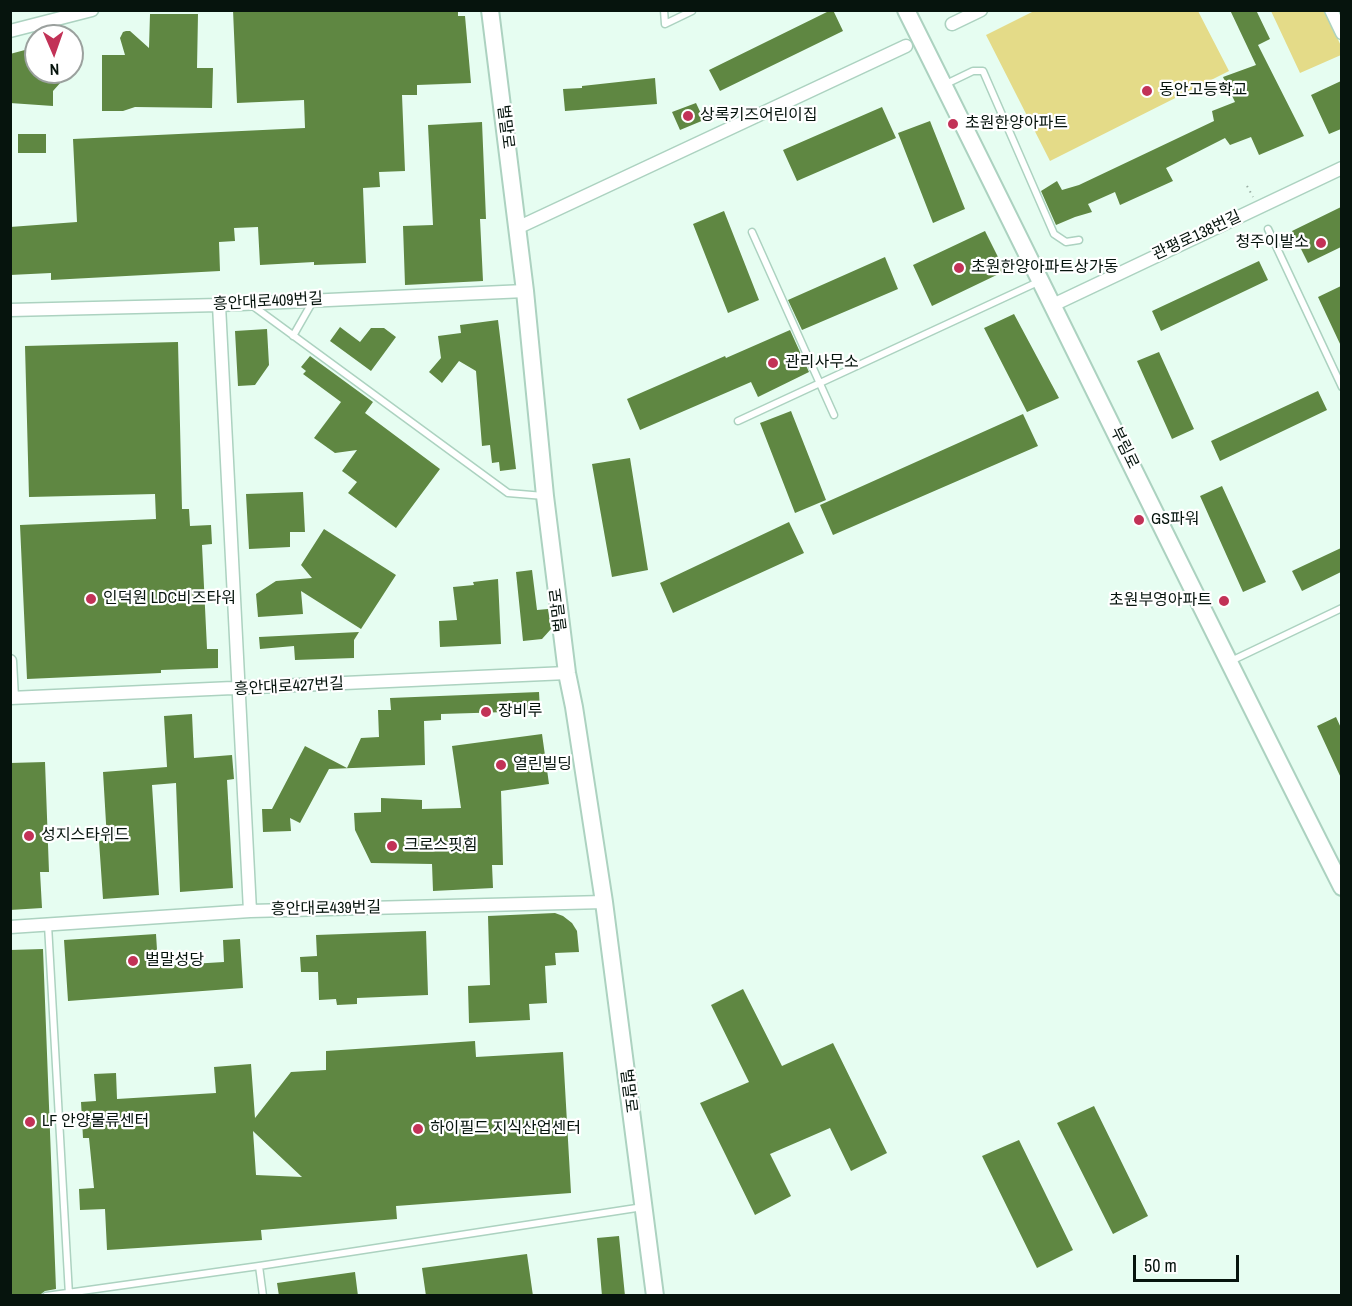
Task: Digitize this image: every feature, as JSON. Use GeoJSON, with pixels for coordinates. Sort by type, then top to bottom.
{"type":"FeatureCollection","features":[{"type":"Feature","properties":{"kind":"street"},"geometry":{"type":"LineString","coordinates":[[10,31],[92,10]]}},
{"type":"Feature","properties":{"kind":"street","name":"벌말로"},"geometry":{"type":"LineString","coordinates":[[490,10],[525,291],[545,496],[567,673],[604,902],[655,1296]]}},
{"type":"Feature","properties":{"kind":"street","name":"부림로"},"geometry":{"type":"LineString","coordinates":[[906,10],[1341,887]]}},
{"type":"Feature","properties":{"kind":"street"},"geometry":{"type":"LineString","coordinates":[[952,24],[981,10]]}},
{"type":"Feature","properties":{"kind":"street"},"geometry":{"type":"LineString","coordinates":[[1331,10],[1341,33]]}},
{"type":"Feature","properties":{"kind":"street"},"geometry":{"type":"LineString","coordinates":[[517,228],[906,46]]}},
{"type":"Feature","properties":{"kind":"street","name":"관평로138번길"},"geometry":{"type":"LineString","coordinates":[[1053,305],[1341,168]]}},
{"type":"Feature","properties":{"kind":"street","name":"흥안대로409번길"},"geometry":{"type":"LineString","coordinates":[[10,310],[219,305],[525,291]]}},
{"type":"Feature","properties":{"kind":"street"},"geometry":{"type":"LineString","coordinates":[[219,305],[250,911]]}},
{"type":"Feature","properties":{"kind":"street"},"geometry":{"type":"LineString","coordinates":[[10,661],[11,698]]}},
{"type":"Feature","properties":{"kind":"street","name":"흥안대로427번길"},"geometry":{"type":"LineString","coordinates":[[11,698],[567,673]]}},
{"type":"Feature","properties":{"kind":"street","name":"흥안대로439번길"},"geometry":{"type":"LineString","coordinates":[[10,927],[250,911],[604,902]]}},
{"type":"Feature","properties":{"kind":"lane"},"geometry":{"type":"LineString","coordinates":[[663,10],[665,24],[692,11]]}},
{"type":"Feature","properties":{"kind":"lane"},"geometry":{"type":"LineString","coordinates":[[943,86],[973,71],[983,70],[1054,234],[1066,242],[1079,240]]}},
{"type":"Feature","properties":{"kind":"lane"},"geometry":{"type":"LineString","coordinates":[[1268,229],[1341,387]]}},
{"type":"Feature","properties":{"kind":"lane"},"geometry":{"type":"LineString","coordinates":[[752,232],[834,414]]}},
{"type":"Feature","properties":{"kind":"lane"},"geometry":{"type":"LineString","coordinates":[[738,421],[1041,281]]}},
{"type":"Feature","properties":{"kind":"lane"},"geometry":{"type":"LineString","coordinates":[[293,336],[313,300]]}},
{"type":"Feature","properties":{"kind":"lane"},"geometry":{"type":"LineString","coordinates":[[250,303],[508,493],[545,496]]}},
{"type":"Feature","properties":{"kind":"lane"},"geometry":{"type":"LineString","coordinates":[[1228,663],[1341,608]]}},
{"type":"Feature","properties":{"kind":"lane"},"geometry":{"type":"LineString","coordinates":[[48,924],[69,1294]]}},
{"type":"Feature","properties":{"kind":"lane"},"geometry":{"type":"LineString","coordinates":[[46,1296],[643,1207]]}},
{"type":"Feature","properties":{"kind":"lane"},"geometry":{"type":"LineString","coordinates":[[259,1266],[263,1296]]}},
{"type":"Feature","properties":{"kind":"shaded area"},"geometry":{"type":"Polygon","coordinates":[[[1036,10],[1198,11],[1229,71],[1050,161],[986,35],[1036,10]]]}},
{"type":"Feature","properties":{"kind":"shaded area"},"geometry":{"type":"Polygon","coordinates":[[[1271,11],[1325,11],[1341,46],[1341,55],[1300,73],[1271,11]]]}},
{"type":"Feature","properties":{"kind":"building"},"geometry":{"type":"Polygon","coordinates":[[[233,10],[458,10],[458,16],[465,16],[471,83],[417,85],[417,95],[402,95],[405,171],[379,172],[380,187],[363,188],[366,263],[314,265],[314,262],[260,265],[258,227],[234,228],[235,241],[219,242],[220,271],[51,280],[51,273],[10,275],[10,227],[77,222],[73,139],[305,128],[304,100],[237,103],[233,10]]]}},
{"type":"Feature","properties":{"kind":"building"},"geometry":{"type":"Polygon","coordinates":[[[831,10],[843,31],[720,91],[709,70],[831,10]]]}},
{"type":"Feature","properties":{"kind":"building"},"geometry":{"type":"Polygon","coordinates":[[[1230,10],[1256,10],[1270,39],[1258,45],[1304,136],[1259,155],[1251,137],[1230,145],[1225,138],[1166,168],[1173,181],[1120,205],[1115,192],[1088,204],[1092,212],[1056,225],[1041,191],[1057,181],[1062,190],[1079,185],[1214,121],[1212,111],[1235,102],[1223,77],[1256,65],[1230,10]]]}},
{"type":"Feature","properties":{"kind":"building"},"geometry":{"type":"Polygon","coordinates":[[[150,14],[198,14],[197,68],[213,68],[212,108],[135,107],[123,111],[102,111],[102,55],[125,55],[120,38],[126,31],[130,31],[149,48],[150,14]]]}},
{"type":"Feature","properties":{"kind":"building"},"geometry":{"type":"Polygon","coordinates":[[[24,50],[24,84],[59,84],[53,91],[53,106],[10,103],[10,54],[24,50]]]}},
{"type":"Feature","properties":{"kind":"building"},"geometry":{"type":"Polygon","coordinates":[[[655,78],[657,104],[565,111],[563,89],[655,78]]]}},
{"type":"Feature","properties":{"kind":"building"},"geometry":{"type":"Polygon","coordinates":[[[1341,81],[1341,129],[1329,134],[1311,95],[1341,81]]]}},
{"type":"Feature","properties":{"kind":"building","name":"상록키즈어린이집"},"geometry":{"type":"Polygon","coordinates":[[[696,103],[704,120],[680,130],[672,112],[696,103]]]}},
{"type":"Feature","properties":{"kind":"building"},"geometry":{"type":"Polygon","coordinates":[[[882,107],[896,138],[797,181],[783,150],[882,107]]]}},
{"type":"Feature","properties":{"kind":"building"},"geometry":{"type":"Polygon","coordinates":[[[930,121],[965,209],[933,223],[898,133],[930,121]]]}},
{"type":"Feature","properties":{"kind":"building"},"geometry":{"type":"Polygon","coordinates":[[[482,122],[486,219],[480,219],[483,281],[405,285],[403,226],[433,225],[428,125],[482,122]]]}},
{"type":"Feature","properties":{"kind":"building"},"geometry":{"type":"Polygon","coordinates":[[[18,134],[46,134],[46,153],[18,153],[18,134]]]}},
{"type":"Feature","properties":{"kind":"building"},"geometry":{"type":"Polygon","coordinates":[[[1341,207],[1341,247],[1308,263],[1292,231],[1341,207]]]}},
{"type":"Feature","properties":{"kind":"building"},"geometry":{"type":"Polygon","coordinates":[[[724,211],[759,300],[728,313],[693,224],[724,211]]]}},
{"type":"Feature","properties":{"kind":"building","name":"초원한양아파트상가동"},"geometry":{"type":"Polygon","coordinates":[[[985,231],[1005,271],[932,306],[913,265],[985,231]]]}},
{"type":"Feature","properties":{"kind":"building"},"geometry":{"type":"Polygon","coordinates":[[[885,257],[898,289],[802,330],[788,300],[885,257]]]}},
{"type":"Feature","properties":{"kind":"building"},"geometry":{"type":"Polygon","coordinates":[[[1259,261],[1268,280],[1161,331],[1152,311],[1259,261]]]}},
{"type":"Feature","properties":{"kind":"building"},"geometry":{"type":"Polygon","coordinates":[[[1341,286],[1341,346],[1318,297],[1341,286]]]}},
{"type":"Feature","properties":{"kind":"building"},"geometry":{"type":"Polygon","coordinates":[[[1014,314],[1059,398],[1027,412],[984,328],[1014,314]]]}},
{"type":"Feature","properties":{"kind":"building"},"geometry":{"type":"Polygon","coordinates":[[[498,320],[516,469],[500,471],[499,462],[492,463],[490,445],[482,446],[476,371],[459,361],[442,383],[429,372],[441,358],[438,336],[461,333],[460,325],[498,320]]]}},
{"type":"Feature","properties":{"kind":"building"},"geometry":{"type":"Polygon","coordinates":[[[340,327],[360,342],[371,328],[384,328],[396,337],[371,371],[330,341],[340,327]]]}},
{"type":"Feature","properties":{"kind":"building"},"geometry":{"type":"Polygon","coordinates":[[[267,329],[269,365],[255,385],[238,386],[235,331],[267,329]]]}},
{"type":"Feature","properties":{"kind":"building"},"geometry":{"type":"Polygon","coordinates":[[[790,330],[809,372],[758,397],[751,382],[640,430],[627,399],[790,330]]]}},
{"type":"Feature","properties":{"kind":"building"},"geometry":{"type":"Polygon","coordinates":[[[178,342],[182,509],[189,509],[190,526],[211,525],[212,544],[202,545],[207,649],[218,649],[218,668],[27,679],[20,525],[156,519],[155,494],[29,497],[25,346],[178,342]]]}},
{"type":"Feature","properties":{"kind":"building"},"geometry":{"type":"Polygon","coordinates":[[[1159,352],[1194,429],[1172,439],[1137,361],[1159,352]]]}},
{"type":"Feature","properties":{"kind":"building"},"geometry":{"type":"Polygon","coordinates":[[[310,356],[373,402],[365,413],[440,469],[396,528],[348,493],[357,482],[342,471],[357,450],[335,453],[314,438],[341,402],[303,374],[306,371],[301,367],[310,356]]]}},
{"type":"Feature","properties":{"kind":"building"},"geometry":{"type":"Polygon","coordinates":[[[1318,391],[1327,410],[1220,461],[1211,441],[1318,391]]]}},
{"type":"Feature","properties":{"kind":"building"},"geometry":{"type":"Polygon","coordinates":[[[791,411],[826,500],[795,513],[760,423],[791,411]]]}},
{"type":"Feature","properties":{"kind":"building"},"geometry":{"type":"Polygon","coordinates":[[[1023,414],[1038,446],[833,535],[820,505],[1023,414]]]}},
{"type":"Feature","properties":{"kind":"building"},"geometry":{"type":"Polygon","coordinates":[[[630,458],[648,570],[612,577],[592,464],[630,458]]]}},
{"type":"Feature","properties":{"kind":"building"},"geometry":{"type":"Polygon","coordinates":[[[1222,486],[1266,582],[1243,592],[1200,496],[1222,486]]]}},
{"type":"Feature","properties":{"kind":"building"},"geometry":{"type":"Polygon","coordinates":[[[303,492],[305,532],[290,532],[290,547],[249,549],[246,494],[303,492]]]}},
{"type":"Feature","properties":{"kind":"building"},"geometry":{"type":"Polygon","coordinates":[[[789,522],[804,553],[673,613],[660,583],[789,522]]]}},
{"type":"Feature","properties":{"kind":"building"},"geometry":{"type":"Polygon","coordinates":[[[324,529],[396,575],[361,629],[301,591],[303,614],[258,617],[256,594],[276,581],[312,578],[301,565],[324,529]]]}},
{"type":"Feature","properties":{"kind":"building"},"geometry":{"type":"Polygon","coordinates":[[[1341,548],[1341,572],[1302,591],[1292,571],[1341,548]]]}},
{"type":"Feature","properties":{"kind":"building"},"geometry":{"type":"Polygon","coordinates":[[[532,570],[537,610],[548,609],[551,629],[542,639],[523,641],[516,572],[532,570]]]}},
{"type":"Feature","properties":{"kind":"building"},"geometry":{"type":"Polygon","coordinates":[[[498,579],[501,644],[440,647],[439,621],[457,620],[453,587],[498,579]]]}},
{"type":"Feature","properties":{"kind":"building"},"geometry":{"type":"Polygon","coordinates":[[[359,632],[354,640],[354,658],[295,660],[294,646],[260,649],[259,637],[359,632]]]}},
{"type":"Feature","properties":{"kind":"building"},"geometry":{"type":"Polygon","coordinates":[[[539,692],[540,711],[441,714],[441,720],[424,721],[425,765],[329,769],[300,823],[290,818],[291,831],[263,832],[262,809],[272,809],[305,746],[347,768],[361,738],[379,737],[378,710],[391,710],[390,698],[539,692]]]}},
{"type":"Feature","properties":{"kind":"building"},"geometry":{"type":"Polygon","coordinates":[[[192,714],[194,758],[232,755],[234,779],[227,780],[233,888],[180,892],[176,783],[152,785],[159,895],[103,899],[99,841],[107,840],[103,772],[167,767],[164,716],[192,714]]]}},
{"type":"Feature","properties":{"kind":"building"},"geometry":{"type":"Polygon","coordinates":[[[1336,717],[1341,728],[1341,778],[1317,726],[1336,717]]]}},
{"type":"Feature","properties":{"kind":"building"},"geometry":{"type":"Polygon","coordinates":[[[542,734],[549,784],[501,791],[503,865],[492,865],[493,888],[433,891],[432,864],[371,863],[355,830],[354,813],[381,812],[381,798],[422,800],[422,809],[461,808],[452,746],[542,734]]]}},
{"type":"Feature","properties":{"kind":"building","name":"성지스타위드"},"geometry":{"type":"Polygon","coordinates":[[[45,762],[49,872],[40,872],[42,908],[10,910],[10,763],[45,762]]]}},
{"type":"Feature","properties":{"kind":"building"},"geometry":{"type":"Polygon","coordinates":[[[555,913],[572,923],[577,931],[579,952],[555,953],[556,965],[545,966],[547,1003],[529,1004],[530,1020],[469,1023],[468,986],[490,985],[488,916],[555,913]]]}},
{"type":"Feature","properties":{"kind":"building"},"geometry":{"type":"Polygon","coordinates":[[[426,931],[428,995],[357,998],[357,1004],[337,1005],[336,999],[319,1000],[318,972],[301,972],[300,957],[317,956],[316,935],[426,931]]]}},
{"type":"Feature","properties":{"kind":"building"},"geometry":{"type":"Polygon","coordinates":[[[156,934],[158,966],[224,962],[223,940],[240,939],[243,988],[68,1001],[64,940],[156,934]]]}},
{"type":"Feature","properties":{"kind":"building","name":"LF 안양물류센터"},"geometry":{"type":"Polygon","coordinates":[[[43,949],[56,1289],[41,1294],[10,1296],[10,950],[43,949]]]}},
{"type":"Feature","properties":{"kind":"building"},"geometry":{"type":"Polygon","coordinates":[[[743,989],[782,1066],[833,1043],[887,1153],[851,1171],[830,1128],[770,1154],[791,1196],[755,1215],[700,1103],[749,1082],[711,1005],[743,989]]]}},
{"type":"Feature","properties":{"kind":"building","name":"하이필드 지식산업센터"},"geometry":{"type":"Polygon","coordinates":[[[475,1041],[476,1057],[563,1052],[571,1193],[396,1206],[397,1219],[261,1230],[262,1240],[107,1250],[105,1209],[80,1210],[79,1189],[94,1188],[89,1138],[83,1138],[81,1102],[96,1101],[94,1074],[116,1073],[117,1099],[216,1093],[214,1067],[251,1064],[255,1118],[291,1072],[326,1070],[326,1051],[475,1041]],[[253,1131],[256,1175],[302,1177],[253,1131]]]}},
{"type":"Feature","properties":{"kind":"building"},"geometry":{"type":"Polygon","coordinates":[[[1094,1106],[1148,1216],[1113,1234],[1057,1123],[1094,1106]]]}},
{"type":"Feature","properties":{"kind":"building"},"geometry":{"type":"Polygon","coordinates":[[[1019,1140],[1073,1250],[1037,1268],[982,1156],[1019,1140]]]}},
{"type":"Feature","properties":{"kind":"building"},"geometry":{"type":"Polygon","coordinates":[[[619,1236],[625,1296],[602,1296],[597,1238],[619,1236]]]}},
{"type":"Feature","properties":{"kind":"building"},"geometry":{"type":"Polygon","coordinates":[[[527,1254],[533,1296],[426,1296],[422,1268],[527,1254]]]}},
{"type":"Feature","properties":{"kind":"building"},"geometry":{"type":"Polygon","coordinates":[[[355,1272],[358,1296],[279,1296],[277,1283],[355,1272]]]}},
{"type":"Feature","properties":{"kind":"place","name":"동안고등학교"},"geometry":{"type":"Point","coordinates":[1147,91]}},
{"type":"Feature","properties":{"kind":"place","name":"상록키즈어린이집"},"geometry":{"type":"Point","coordinates":[688,116]}},
{"type":"Feature","properties":{"kind":"place","name":"초원한양아파트"},"geometry":{"type":"Point","coordinates":[953,124]}},
{"type":"Feature","properties":{"kind":"place","name":"청주이발소"},"geometry":{"type":"Point","coordinates":[1321,243]}},
{"type":"Feature","properties":{"kind":"place","name":"초원한양아파트상가동"},"geometry":{"type":"Point","coordinates":[959,268]}},
{"type":"Feature","properties":{"kind":"place","name":"관리사무소"},"geometry":{"type":"Point","coordinates":[773,363]}},
{"type":"Feature","properties":{"kind":"place","name":"GS파워"},"geometry":{"type":"Point","coordinates":[1139,520]}},
{"type":"Feature","properties":{"kind":"place","name":"인덕원 LDC비즈타워"},"geometry":{"type":"Point","coordinates":[91,599]}},
{"type":"Feature","properties":{"kind":"place","name":"초원부영아파트"},"geometry":{"type":"Point","coordinates":[1224,601]}},
{"type":"Feature","properties":{"kind":"place","name":"장비루"},"geometry":{"type":"Point","coordinates":[486,712]}},
{"type":"Feature","properties":{"kind":"place","name":"열린빌딩"},"geometry":{"type":"Point","coordinates":[501,765]}},
{"type":"Feature","properties":{"kind":"place","name":"성지스타위드"},"geometry":{"type":"Point","coordinates":[29,836]}},
{"type":"Feature","properties":{"kind":"place","name":"크로스핏힘"},"geometry":{"type":"Point","coordinates":[392,846]}},
{"type":"Feature","properties":{"kind":"place","name":"벌말성당"},"geometry":{"type":"Point","coordinates":[133,961]}},
{"type":"Feature","properties":{"kind":"place","name":"LF 안양물류센터"},"geometry":{"type":"Point","coordinates":[30,1122]}},
{"type":"Feature","properties":{"kind":"place","name":"하이필드 지식산업센터"},"geometry":{"type":"Point","coordinates":[418,1129]}}]}
